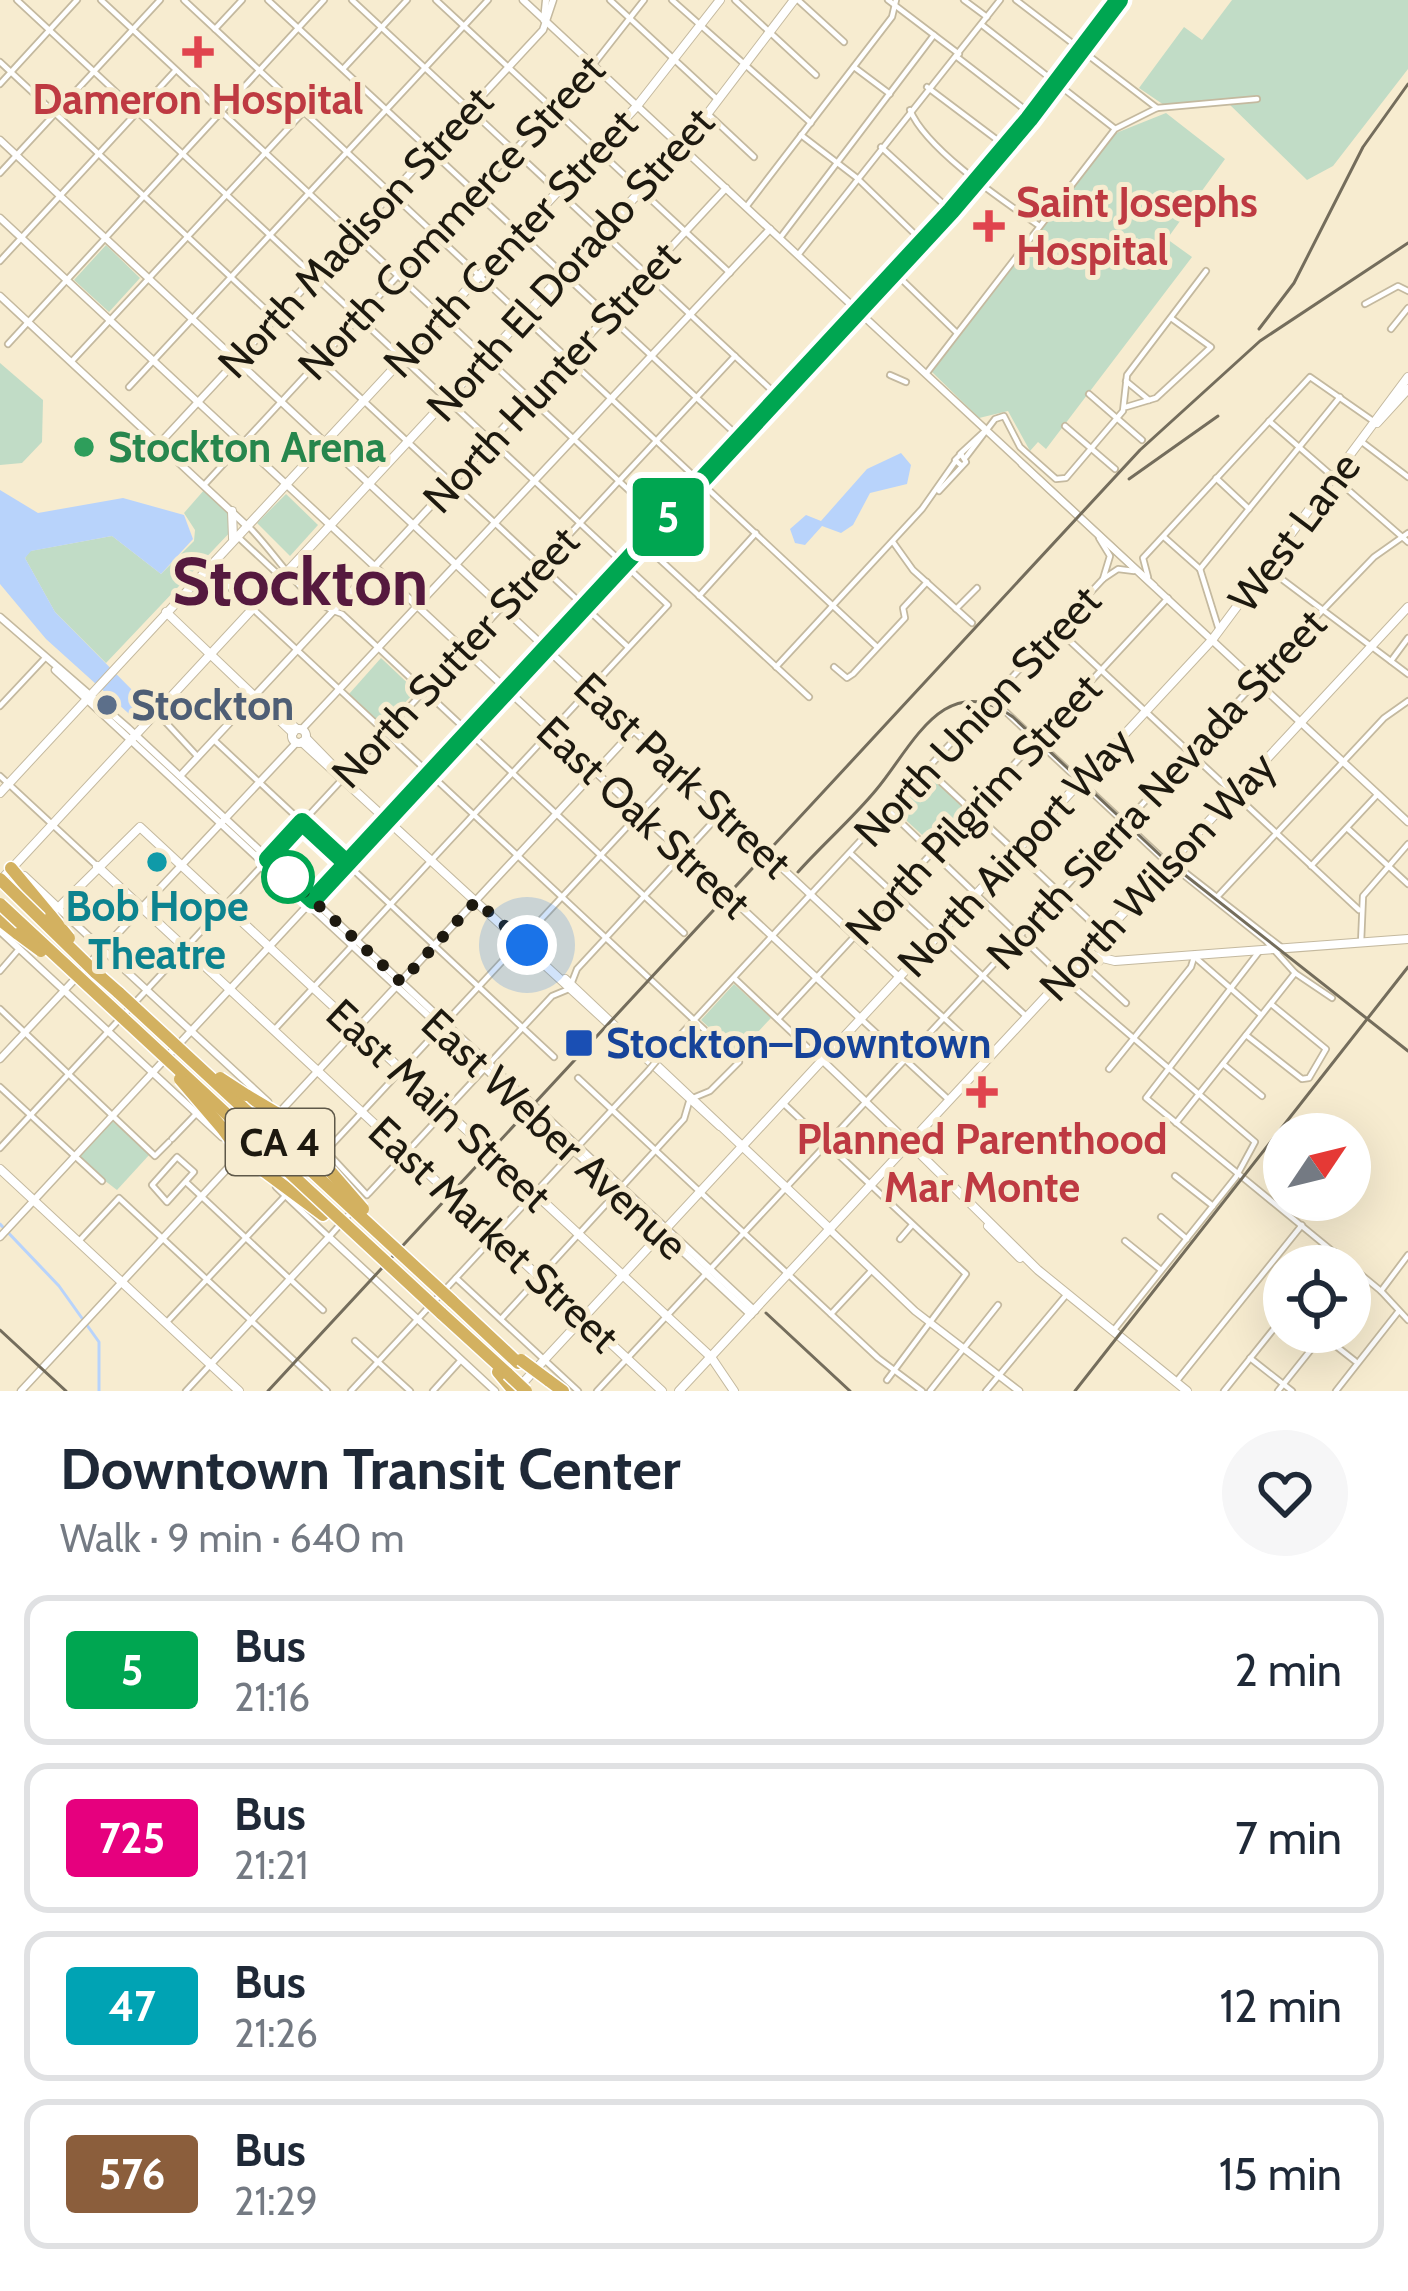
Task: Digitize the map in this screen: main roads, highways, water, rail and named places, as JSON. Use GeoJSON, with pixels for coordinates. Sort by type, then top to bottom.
{"type":"FeatureCollection","features":[{"type":"Feature","properties":{"kind":"highway"},"geometry":{"type":"LineString","coordinates":[[11,868],[25,897],[89,976]]}},
{"type":"Feature","properties":{"kind":"highway"},"geometry":{"type":"LineString","coordinates":[[0,880],[25,897]]}},
{"type":"Feature","properties":{"kind":"highway","name":"CA 4"},"geometry":{"type":"LineString","coordinates":[[0,904],[89,976],[403,1255],[482,1329],[526,1391]]}},
{"type":"Feature","properties":{"kind":"highway"},"geometry":{"type":"LineString","coordinates":[[2,925],[89,976]]}},
{"type":"Feature","properties":{"kind":"highway"},"geometry":{"type":"LineString","coordinates":[[153,1035],[278,1114],[325,1160],[403,1255]]}},
{"type":"Feature","properties":{"kind":"highway"},"geometry":{"type":"LineString","coordinates":[[153,1035],[241,1154],[380,1256]]}},
{"type":"Feature","properties":{"kind":"highway","name":"CA 4"},"geometry":{"type":"LineString","coordinates":[[153,1035],[473,1343],[513,1369]]}},
{"type":"Feature","properties":{"kind":"highway"},"geometry":{"type":"LineString","coordinates":[[513,1369],[563,1391]]}},
{"type":"Feature","properties":{"kind":"highway"},"geometry":{"type":"LineString","coordinates":[[513,1369],[515,1391]]}},
{"type":"Feature","properties":{"kind":"main road","name":"North Center Street"},"geometry":{"type":"LineString","coordinates":[[0,794],[638,106],[720,0]]}},
{"type":"Feature","properties":{"kind":"main road","name":"North El Dorado Street"},"geometry":{"type":"LineString","coordinates":[[0,880],[682,147],[796,0]]}},
{"type":"Feature","properties":{"kind":"main road","name":"West Lane"},"geometry":{"type":"LineString","coordinates":[[1376,424],[1408,383]]}},
{"type":"Feature","properties":{"kind":"main road","name":"West Lane"},"geometry":{"type":"LineString","coordinates":[[1212,640],[1408,383]]}},
{"type":"Feature","properties":{"kind":"main road"},"geometry":{"type":"LineString","coordinates":[[232,511],[234,540]]}},
{"type":"Feature","properties":{"kind":"main road","name":"North Wilson Way"},"geometry":{"type":"LineString","coordinates":[[680,1391],[1408,607]]}},
{"type":"Feature","properties":{"kind":"main road"},"geometry":{"type":"LineString","coordinates":[[166,612],[830,1229]]}},
{"type":"Feature","properties":{"kind":"main road","name":"North Airport Way"},"geometry":{"type":"LineString","coordinates":[[515,1391],[1212,640]]}},
{"type":"Feature","properties":{"kind":"main road"},"geometry":{"type":"LineString","coordinates":[[320,754],[344,777]]}},
{"type":"Feature","properties":{"kind":"main road","name":"East Main Street"},"geometry":{"type":"LineString","coordinates":[[97,866],[136,829],[180,865],[711,1357],[734,1391]]}},
{"type":"Feature","properties":{"kind":"main road"},"geometry":{"type":"LineString","coordinates":[[0,857],[58,908],[97,866]]}},
{"type":"Feature","properties":{"kind":"main road","name":"East Market Street"},"geometry":{"type":"LineString","coordinates":[[97,866],[662,1391]]}},
{"type":"Feature","properties":{"kind":"main road"},"geometry":{"type":"LineString","coordinates":[[1259,935],[1259,948]]}},
{"type":"Feature","properties":{"kind":"main road"},"geometry":{"type":"LineString","coordinates":[[1067,974],[1100,961],[1408,939]]}},
{"type":"Feature","properties":{"kind":"main road"},"geometry":{"type":"LineString","coordinates":[[1086,953],[1100,961]]}},
{"type":"Feature","properties":{"kind":"main road"},"geometry":{"type":"LineString","coordinates":[[909,1143],[1066,1296],[1181,1388]]}},
{"type":"Feature","properties":{"kind":"main road"},"geometry":{"type":"LineString","coordinates":[[0,1168],[238,1391]]}},
{"type":"Feature","properties":{"kind":"main road"},"geometry":{"type":"LineString","coordinates":[[1066,1296],[1181,1388]]}},
{"type":"Feature","properties":{"kind":"water"},"geometry":{"type":"Polygon","coordinates":[[[901,453],[911,465],[907,484],[870,493],[853,525],[841,533],[822,526],[805,545],[795,543],[790,529],[806,515],[821,521],[867,469],[901,453]]]}},
{"type":"Feature","properties":{"kind":"water"},"geometry":{"type":"Polygon","coordinates":[[[0,490],[38,513],[123,498],[184,515],[193,539],[161,574],[112,536],[31,551],[25,558],[55,612],[140,698],[144,713],[137,721],[46,639],[0,584],[0,490]]]}},
{"type":"Feature","properties":{"kind":"waterway"},"geometry":{"type":"LineString","coordinates":[[0,1224],[59,1286],[99,1342],[99,1391]]}},
{"type":"Feature","properties":{"kind":"railway"},"geometry":{"type":"LineString","coordinates":[[1259,329],[1294,283],[1363,147],[1408,84]]}},
{"type":"Feature","properties":{"kind":"railway"},"geometry":{"type":"LineString","coordinates":[[268,1391],[1140,450],[1260,341],[1408,243]]}},
{"type":"Feature","properties":{"kind":"railway"},"geometry":{"type":"LineString","coordinates":[[1129,479],[1218,416]]}},
{"type":"Feature","properties":{"kind":"railway"},"geometry":{"type":"LineString","coordinates":[[798,872],[867,801],[932,719],[967,702],[989,704],[1013,717],[1161,856],[1408,1051]]}},
{"type":"Feature","properties":{"kind":"railway"},"geometry":{"type":"LineString","coordinates":[[1075,1391],[1408,967]]}},
{"type":"Feature","properties":{"kind":"railway"},"geometry":{"type":"LineString","coordinates":[[766,1313],[850,1391]]}},
{"type":"Feature","properties":{"kind":"railway"},"geometry":{"type":"LineString","coordinates":[[0,1330],[66,1391]]}},
{"type":"Feature","properties":{"kind":"place","name":"Dameron Hospital"},"geometry":{"type":"Point","coordinates":[198,52]}},
{"type":"Feature","properties":{"kind":"place","name":"Saint Josephs Hospital"},"geometry":{"type":"Point","coordinates":[989,226]}},
{"type":"Feature","properties":{"kind":"place","name":"Stockton Arena"},"geometry":{"type":"Point","coordinates":[84,447]}},
{"type":"Feature","properties":{"kind":"place","name":"Stockton"},"geometry":{"type":"Point","coordinates":[107,705]}},
{"type":"Feature","properties":{"kind":"place","name":"Bob Hope Theatre"},"geometry":{"type":"Point","coordinates":[157,862]}},
{"type":"Feature","properties":{"kind":"place","name":"Stockton–Downtown"},"geometry":{"type":"Point","coordinates":[579,1043]}},
{"type":"Feature","properties":{"kind":"place","name":"Planned Parenthood Mar Monte"},"geometry":{"type":"Point","coordinates":[982,1092]}},
{"type":"Feature","properties":{"kind":"district","name":"Stockton"},"geometry":{"type":"Point","coordinates":[300,582]}}]}
